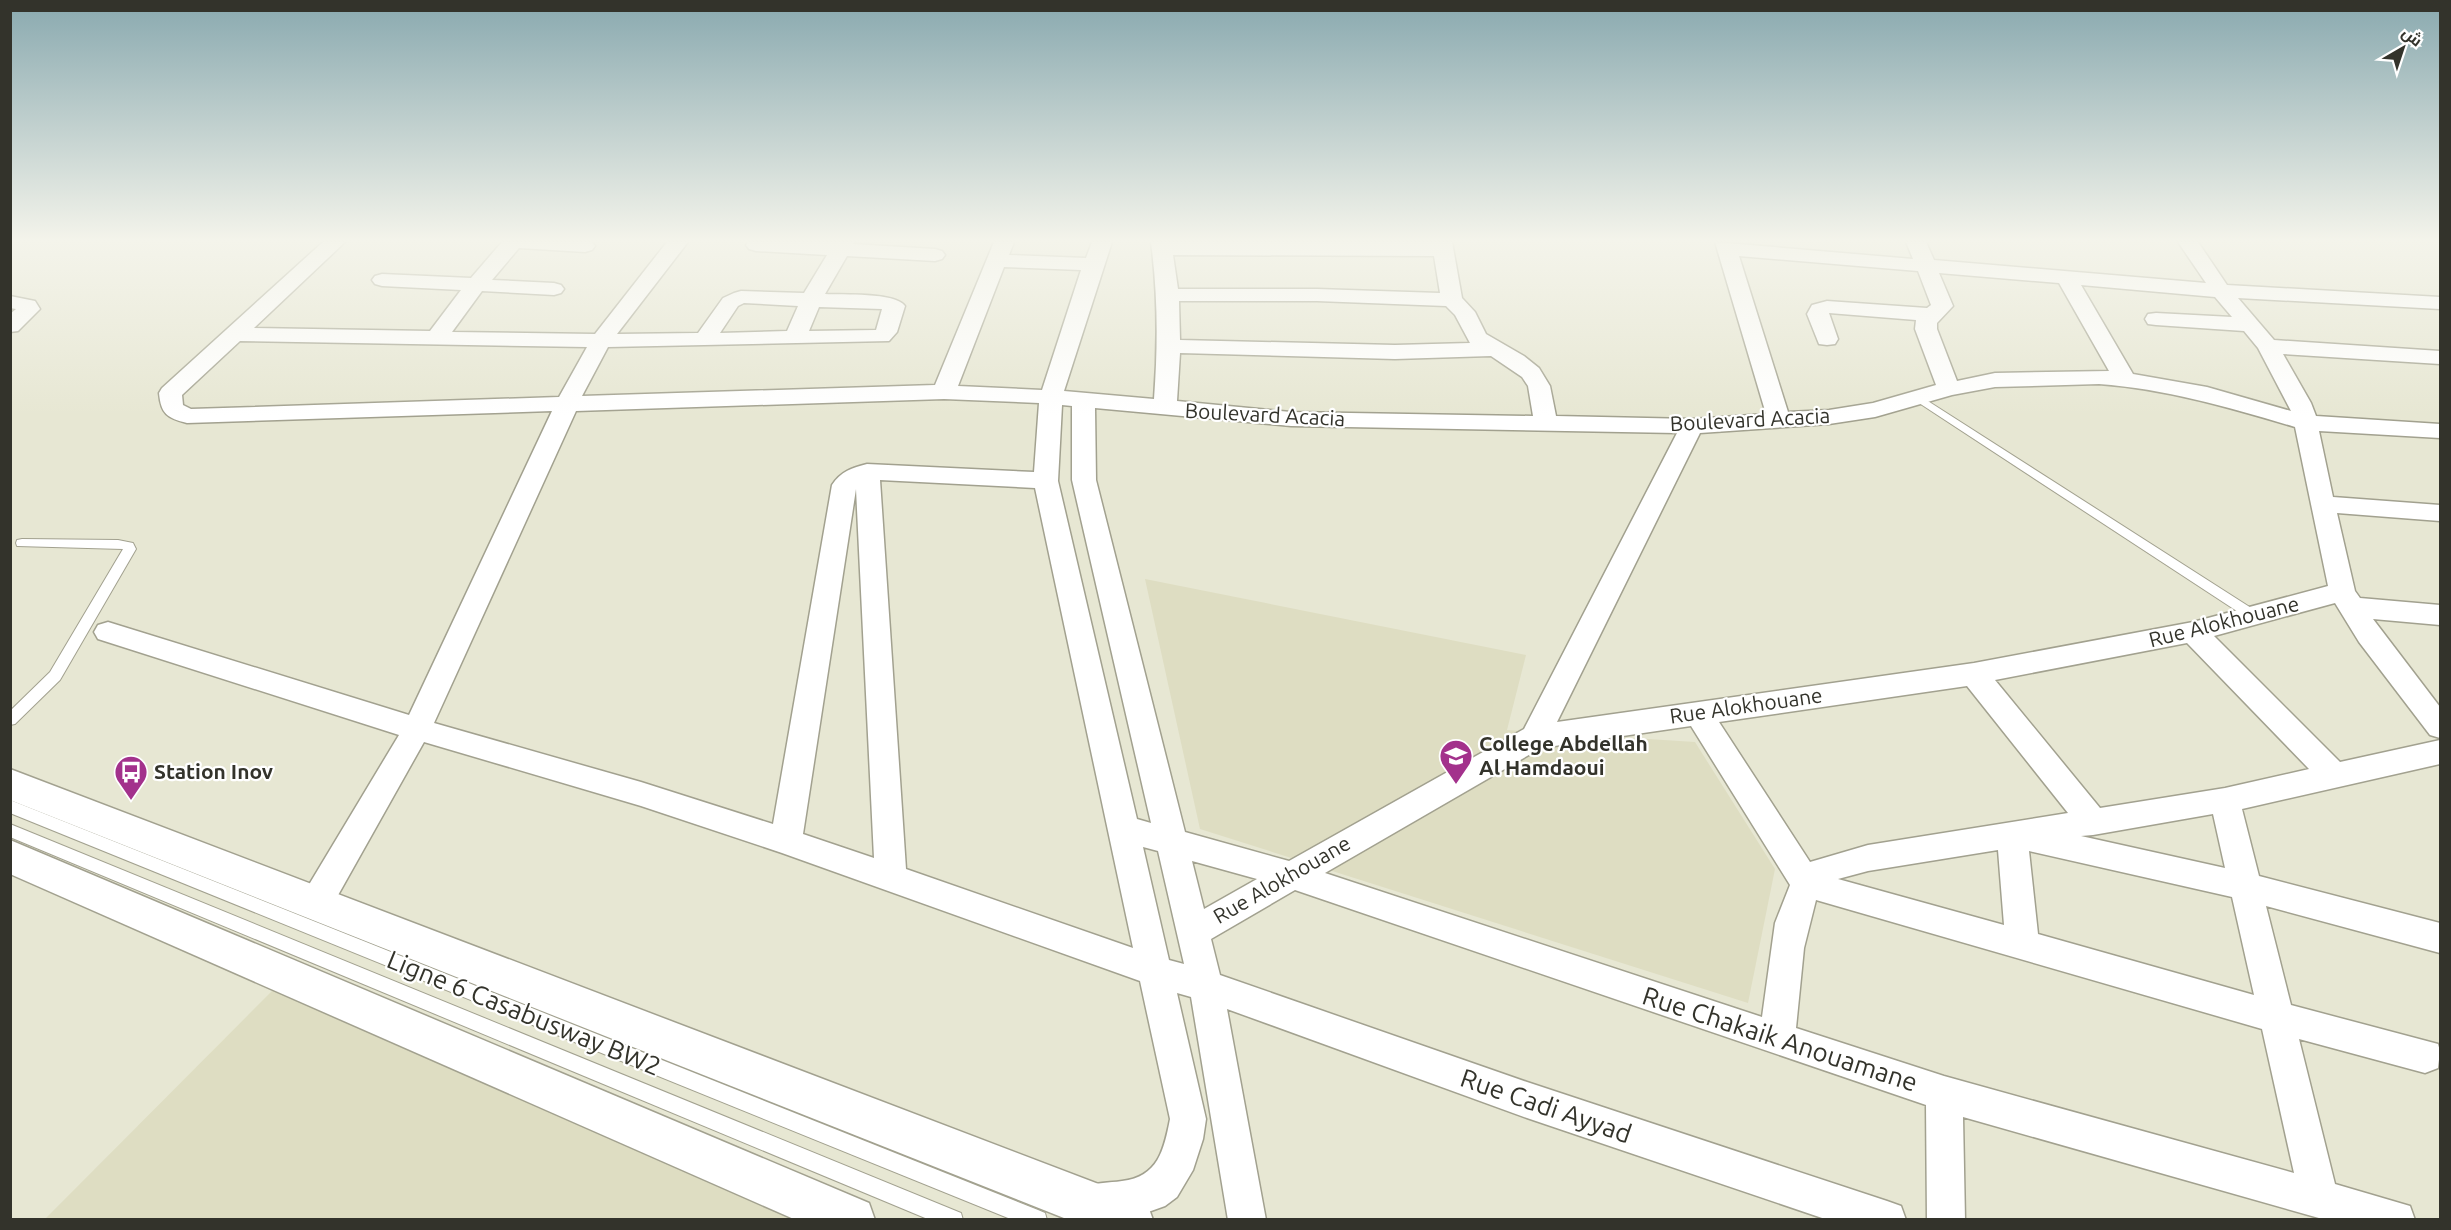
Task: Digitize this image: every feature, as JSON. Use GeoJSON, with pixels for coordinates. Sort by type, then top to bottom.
{"type":"FeatureCollection","features":[{"type":"Feature","properties":{"kind":"main road"},"geometry":{"type":"LineString","coordinates":[[10,784],[1130,1220]]}},
{"type":"Feature","properties":{"kind":"main road"},"geometry":{"type":"LineString","coordinates":[[10,856],[841,1217]]}},
{"type":"Feature","properties":{"kind":"street"},"geometry":{"type":"LineString","coordinates":[[233,334],[271,299]]}},
{"type":"Feature","properties":{"kind":"street"},"geometry":{"type":"LineString","coordinates":[[437,337],[465,299]]}},
{"type":"Feature","properties":{"kind":"street"},"geometry":{"type":"LineString","coordinates":[[316,903],[417,729],[568,402],[601,341],[633,299]]}},
{"type":"Feature","properties":{"kind":"street"},"geometry":{"type":"LineString","coordinates":[[704,340],[730,302],[735,299]]}},
{"type":"Feature","properties":{"kind":"street"},"geometry":{"type":"LineString","coordinates":[[233,334],[601,341],[881,336],[886,332],[894,306],[885,303],[797,299]]}},
{"type":"Feature","properties":{"kind":"street"},"geometry":{"type":"LineString","coordinates":[[944,392],[981,299]]}},
{"type":"Feature","properties":{"kind":"street"},"geometry":{"type":"LineString","coordinates":[[1082,299],[1051,397],[1046,480],[1188,1119],[1185,1145],[1175,1170],[1167,1181],[1151,1192],[1124,1202],[1082,1200]]}},
{"type":"Feature","properties":{"kind":"street"},"geometry":{"type":"LineString","coordinates":[[1165,408],[1169,346],[1168,299]]}},
{"type":"Feature","properties":{"kind":"street"},"geometry":{"type":"LineString","coordinates":[[1436,299],[1452,300],[1464,312],[1477,338],[1516,361],[1531,373],[1539,386],[1546,423]]}},
{"type":"Feature","properties":{"kind":"street"},"geometry":{"type":"LineString","coordinates":[[1742,299],[1779,420]]}},
{"type":"Feature","properties":{"kind":"street"},"geometry":{"type":"LineString","coordinates":[[1939,299],[1942,306],[1926,321],[1926,329],[1949,389]]}},
{"type":"Feature","properties":{"kind":"street"},"geometry":{"type":"LineString","coordinates":[[2079,299],[2125,379]]}},
{"type":"Feature","properties":{"kind":"street"},"geometry":{"type":"LineString","coordinates":[[2228,299],[2268,346],[2300,403],[2322,504],[2347,600],[2369,635],[2440,727]]}},
{"type":"Feature","properties":{"kind":"street"},"geometry":{"type":"LineString","coordinates":[[2374,299],[2440,303]]}},
{"type":"Feature","properties":{"kind":"street"},"geometry":{"type":"LineString","coordinates":[[795,338],[811,300]]}},
{"type":"Feature","properties":{"kind":"street"},"geometry":{"type":"LineString","coordinates":[[10,302],[21,302],[28,305],[29,309],[10,326]]}},
{"type":"Feature","properties":{"kind":"street"},"geometry":{"type":"LineString","coordinates":[[1827,339],[1818,314],[1820,309],[1827,307],[1931,315]]}},
{"type":"Feature","properties":{"kind":"street"},"geometry":{"type":"LineString","coordinates":[[2156,319],[2252,326]]}},
{"type":"Feature","properties":{"kind":"street","name":"Boulevard Acacia"},"geometry":{"type":"LineString","coordinates":[[233,334],[170,393],[172,408],[187,416],[568,402],[944,392],[1051,397],[1290,419],[1692,426],[1829,417],[1875,410],[1949,389],[1995,380],[2063,376],[2125,379],[2207,394],[2306,423],[2440,431]]}},
{"type":"Feature","properties":{"kind":"street"},"geometry":{"type":"LineString","coordinates":[[1169,346],[1395,352],[1494,350]]}},
{"type":"Feature","properties":{"kind":"street"},"geometry":{"type":"LineString","coordinates":[[2268,346],[2440,357]]}},
{"type":"Feature","properties":{"kind":"street"},"geometry":{"type":"LineString","coordinates":[[1083,401],[1084,480],[1206,986],[1247,1220]]}},
{"type":"Feature","properties":{"kind":"street"},"geometry":{"type":"LineString","coordinates":[[1535,737],[1692,426]]}},
{"type":"Feature","properties":{"kind":"street"},"geometry":{"type":"LineString","coordinates":[[786,841],[844,484],[855,476],[867,472],[1046,480]]}},
{"type":"Feature","properties":{"kind":"street"},"geometry":{"type":"LineString","coordinates":[[867,472],[891,878]]}},
{"type":"Feature","properties":{"kind":"street"},"geometry":{"type":"LineString","coordinates":[[2322,504],[2440,513]]}},
{"type":"Feature","properties":{"kind":"street"},"geometry":{"type":"LineString","coordinates":[[2347,600],[2440,615]]}},
{"type":"Feature","properties":{"kind":"street","name":"Rue Alokhouane"},"geometry":{"type":"LineString","coordinates":[[1192,932],[1535,737],[1974,674],[2193,632],[2254,616],[2347,600]]}},
{"type":"Feature","properties":{"kind":"street","name":"Rue Cadi Ayyad"},"geometry":{"type":"LineString","coordinates":[[108,632],[417,729],[641,794],[786,841],[1527,1100],[1887,1220]]}},
{"type":"Feature","properties":{"kind":"street"},"geometry":{"type":"LineString","coordinates":[[2193,632],[2332,774]]}},
{"type":"Feature","properties":{"kind":"street"},"geometry":{"type":"LineString","coordinates":[[1974,674],[2093,822]]}},
{"type":"Feature","properties":{"kind":"street"},"geometry":{"type":"LineString","coordinates":[[1698,713],[1807,884],[2276,1017],[2425,1056]]}},
{"type":"Feature","properties":{"kind":"street"},"geometry":{"type":"LineString","coordinates":[[1778,1038],[1790,927],[1807,884],[1819,872],[1868,858],[2225,800],[2318,780],[2332,774],[2440,752]]}},
{"type":"Feature","properties":{"kind":"street"},"geometry":{"type":"LineString","coordinates":[[2225,800],[2319,1198]]}},
{"type":"Feature","properties":{"kind":"street","name":"Rue Chakaik Anouamane"},"geometry":{"type":"LineString","coordinates":[[1122,828],[1290,875],[1944,1094],[2396,1220]]}},
{"type":"Feature","properties":{"kind":"street"},"geometry":{"type":"LineString","coordinates":[[2012,834],[2247,887],[2440,938]]}},
{"type":"Feature","properties":{"kind":"street"},"geometry":{"type":"LineString","coordinates":[[2012,834],[2022,945]]}},
{"type":"Feature","properties":{"kind":"street"},"geometry":{"type":"LineString","coordinates":[[1944,1094],[1946,1220]]}},
{"type":"Feature","properties":{"kind":"lane"},"geometry":{"type":"LineString","coordinates":[[1920,399],[2254,616]]}},
{"type":"Feature","properties":{"kind":"lane"},"geometry":{"type":"LineString","coordinates":[[10,720],[55,676],[130,549],[123,544],[22,543]]}},
{"type":"Feature","properties":{"kind":"lane","name":"Ligne 6 Casabusway BW2"},"geometry":{"type":"LineString","coordinates":[[10,806],[1038,1220]]}},
{"type":"Feature","properties":{"kind":"lane","name":"Ligne 6 Casabusway BW2"},"geometry":{"type":"LineString","coordinates":[[10,830],[954,1220]]}},
{"type":"Feature","properties":{"kind":"shaded area","name":"College Abdellah Al Hamdaoui"},"geometry":{"type":"Polygon","coordinates":[[[1145,579],[1526,655],[1507,730],[1695,742],[1775,869],[1748,1003],[1200,829],[1145,579]]]}},
{"type":"Feature","properties":{"kind":"shaded area"},"geometry":{"type":"Polygon","coordinates":[[[276,987],[809,1220],[44,1220],[276,987]]]}},
{"type":"Feature","properties":{"kind":"place","name":"College Abdellah Al Hamdaoui"},"geometry":{"type":"Point","coordinates":[1456,785]}},
{"type":"Feature","properties":{"kind":"place","name":"Station Inov"},"geometry":{"type":"Point","coordinates":[131,801]}}]}
